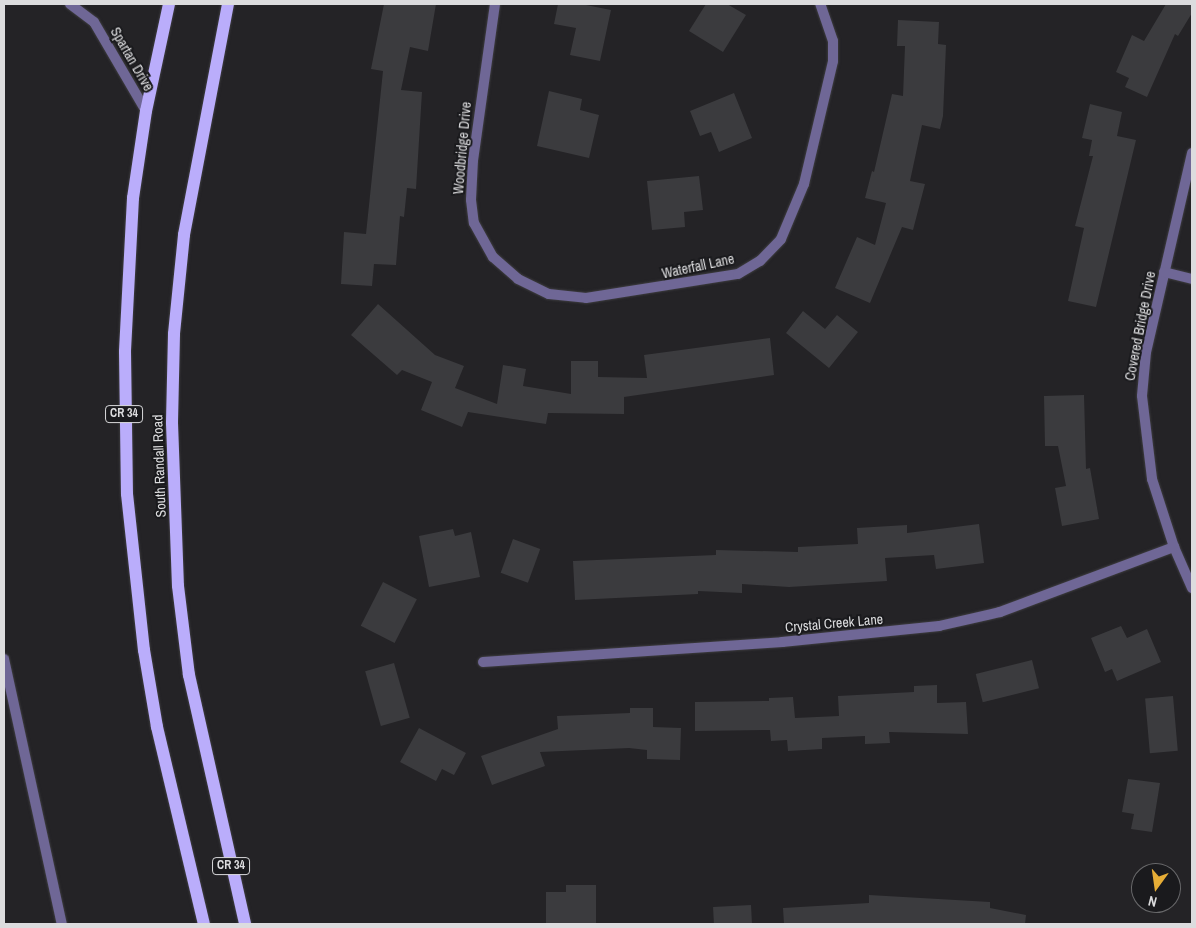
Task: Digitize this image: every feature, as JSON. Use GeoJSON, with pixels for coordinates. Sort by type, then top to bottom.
{"type":"FeatureCollection","features":[{"type":"Feature","properties":{"kind":"main road","name":"CR 34"},"geometry":{"type":"LineString","coordinates":[[169,4],[146,110],[133,198],[125,352],[127,494],[144,650],[157,727],[204,924]]}},
{"type":"Feature","properties":{"kind":"main road","name":"South Randall Road"},"geometry":{"type":"LineString","coordinates":[[228,4],[184,235],[174,334],[172,423],[178,586],[190,675],[245,924]]}},
{"type":"Feature","properties":{"kind":"street","name":"Spartan Drive"},"geometry":{"type":"LineString","coordinates":[[70,4],[94,22],[146,110]]}},
{"type":"Feature","properties":{"kind":"street","name":"Woodbridge Drive"},"geometry":{"type":"LineString","coordinates":[[495,4],[476,124],[471,200],[474,223],[484,246],[504,269],[518,279]]}},
{"type":"Feature","properties":{"kind":"street","name":"Waterfall Lane"},"geometry":{"type":"LineString","coordinates":[[518,279],[549,294],[586,298],[738,274],[760,261],[781,239],[796,210],[833,61],[833,41],[820,4]]}},
{"type":"Feature","properties":{"kind":"street","name":"Covered Bridge Drive"},"geometry":{"type":"LineString","coordinates":[[1192,153],[1146,352],[1142,396],[1152,479],[1174,547],[1192,588]]}},
{"type":"Feature","properties":{"kind":"street"},"geometry":{"type":"LineString","coordinates":[[1164,272],[1192,279]]}},
{"type":"Feature","properties":{"kind":"street","name":"Crystal Creek Lane"},"geometry":{"type":"LineString","coordinates":[[483,662],[792,641],[939,626],[1000,612],[1174,547]]}},
{"type":"Feature","properties":{"kind":"street"},"geometry":{"type":"LineString","coordinates":[[4,659],[62,924]]}},
{"type":"Feature","properties":{"kind":"building"},"geometry":{"type":"Polygon","coordinates":[[[384,4],[436,4],[428,51],[410,47],[401,90],[422,92],[416,189],[407,188],[404,217],[400,216],[396,265],[374,264],[372,286],[341,284],[344,232],[366,234],[383,71],[371,69],[384,4]]]}},
{"type":"Feature","properties":{"kind":"building"},"geometry":{"type":"Polygon","coordinates":[[[558,4],[581,4],[611,10],[600,61],[570,55],[576,28],[554,24],[558,4]]]}},
{"type":"Feature","properties":{"kind":"building"},"geometry":{"type":"Polygon","coordinates":[[[706,4],[727,4],[746,15],[723,52],[689,31],[706,4]]]}},
{"type":"Feature","properties":{"kind":"building"},"geometry":{"type":"Polygon","coordinates":[[[1166,4],[1192,4],[1192,13],[1178,36],[1175,34],[1147,97],[1125,87],[1129,78],[1116,72],[1132,35],[1144,41],[1166,4]]]}},
{"type":"Feature","properties":{"kind":"building"},"geometry":{"type":"Polygon","coordinates":[[[898,20],[939,22],[938,44],[946,45],[943,116],[940,129],[922,125],[910,181],[925,184],[913,230],[902,227],[870,303],[835,288],[857,237],[875,245],[886,203],[865,198],[872,171],[874,172],[892,94],[903,96],[905,46],[897,46],[898,20]]]}},
{"type":"Feature","properties":{"kind":"building"},"geometry":{"type":"Polygon","coordinates":[[[549,91],[582,99],[580,110],[599,115],[589,158],[537,146],[549,91]]]}},
{"type":"Feature","properties":{"kind":"building"},"geometry":{"type":"Polygon","coordinates":[[[734,93],[752,138],[719,152],[711,132],[700,136],[690,111],[734,93]]]}},
{"type":"Feature","properties":{"kind":"building"},"geometry":{"type":"Polygon","coordinates":[[[1090,104],[1122,112],[1117,136],[1136,140],[1096,307],[1068,301],[1084,228],[1075,226],[1093,156],[1089,156],[1092,140],[1082,138],[1090,104]]]}},
{"type":"Feature","properties":{"kind":"building"},"geometry":{"type":"Polygon","coordinates":[[[699,176],[703,210],[684,212],[685,227],[652,230],[647,181],[699,176]]]}},
{"type":"Feature","properties":{"kind":"building"},"geometry":{"type":"Polygon","coordinates":[[[378,304],[435,355],[464,366],[455,388],[497,404],[503,365],[526,369],[523,386],[571,394],[571,361],[598,361],[598,377],[647,378],[644,355],[770,338],[774,375],[624,397],[624,414],[548,413],[546,424],[468,412],[462,427],[421,410],[432,382],[402,370],[397,375],[351,335],[378,304]]]}},
{"type":"Feature","properties":{"kind":"building"},"geometry":{"type":"Polygon","coordinates":[[[803,311],[825,329],[837,315],[858,332],[829,368],[786,333],[803,311]]]}},
{"type":"Feature","properties":{"kind":"building"},"geometry":{"type":"Polygon","coordinates":[[[1084,395],[1086,469],[1090,468],[1099,519],[1062,526],[1055,488],[1066,486],[1058,446],[1045,446],[1044,396],[1084,395]]]}},
{"type":"Feature","properties":{"kind":"building"},"geometry":{"type":"Polygon","coordinates":[[[979,524],[984,563],[936,569],[934,555],[885,558],[887,581],[789,587],[742,584],[742,593],[698,591],[698,594],[575,600],[573,561],[716,555],[716,550],[798,552],[798,547],[858,544],[857,528],[907,525],[907,533],[979,524]]]}},
{"type":"Feature","properties":{"kind":"building"},"geometry":{"type":"Polygon","coordinates":[[[453,529],[455,536],[471,532],[480,577],[429,587],[419,536],[453,529]]]}},
{"type":"Feature","properties":{"kind":"building"},"geometry":{"type":"Polygon","coordinates":[[[513,539],[540,549],[528,583],[501,573],[513,539]]]}},
{"type":"Feature","properties":{"kind":"building"},"geometry":{"type":"Polygon","coordinates":[[[383,582],[417,599],[395,643],[361,626],[383,582]]]}},
{"type":"Feature","properties":{"kind":"building"},"geometry":{"type":"Polygon","coordinates":[[[1121,626],[1127,638],[1147,629],[1161,662],[1117,681],[1112,669],[1105,672],[1091,638],[1121,626]]]}},
{"type":"Feature","properties":{"kind":"building"},"geometry":{"type":"Polygon","coordinates":[[[1032,660],[1039,688],[983,702],[976,674],[1032,660]]]}},
{"type":"Feature","properties":{"kind":"building"},"geometry":{"type":"Polygon","coordinates":[[[394,663],[410,718],[381,726],[365,671],[394,663]]]}},
{"type":"Feature","properties":{"kind":"building"},"geometry":{"type":"Polygon","coordinates":[[[937,685],[937,703],[966,702],[968,734],[889,732],[890,743],[865,744],[865,736],[822,738],[822,749],[788,751],[787,740],[771,741],[770,730],[695,731],[695,702],[769,701],[769,698],[793,697],[795,718],[839,716],[838,696],[914,692],[914,686],[937,685]]]}},
{"type":"Feature","properties":{"kind":"building"},"geometry":{"type":"Polygon","coordinates":[[[1173,696],[1178,751],[1150,753],[1145,698],[1173,696]]]}},
{"type":"Feature","properties":{"kind":"building"},"geometry":{"type":"Polygon","coordinates":[[[630,708],[653,708],[653,727],[681,728],[680,760],[647,759],[647,750],[629,748],[540,752],[545,766],[492,785],[481,756],[558,729],[557,716],[630,713],[630,708]]]}},
{"type":"Feature","properties":{"kind":"building"},"geometry":{"type":"Polygon","coordinates":[[[419,728],[466,753],[454,775],[442,769],[436,781],[400,762],[419,728]]]}},
{"type":"Feature","properties":{"kind":"building"},"geometry":{"type":"Polygon","coordinates":[[[1128,779],[1160,783],[1152,832],[1131,829],[1134,814],[1122,812],[1128,779]]]}},
{"type":"Feature","properties":{"kind":"building"},"geometry":{"type":"Polygon","coordinates":[[[566,885],[596,885],[596,924],[546,924],[546,892],[566,892],[566,885]]]}},
{"type":"Feature","properties":{"kind":"building"},"geometry":{"type":"Polygon","coordinates":[[[869,895],[990,902],[990,908],[1026,915],[1025,924],[784,924],[783,908],[869,903],[869,895]]]}},
{"type":"Feature","properties":{"kind":"building"},"geometry":{"type":"Polygon","coordinates":[[[751,905],[752,924],[714,924],[713,907],[751,905]]]}}]}
